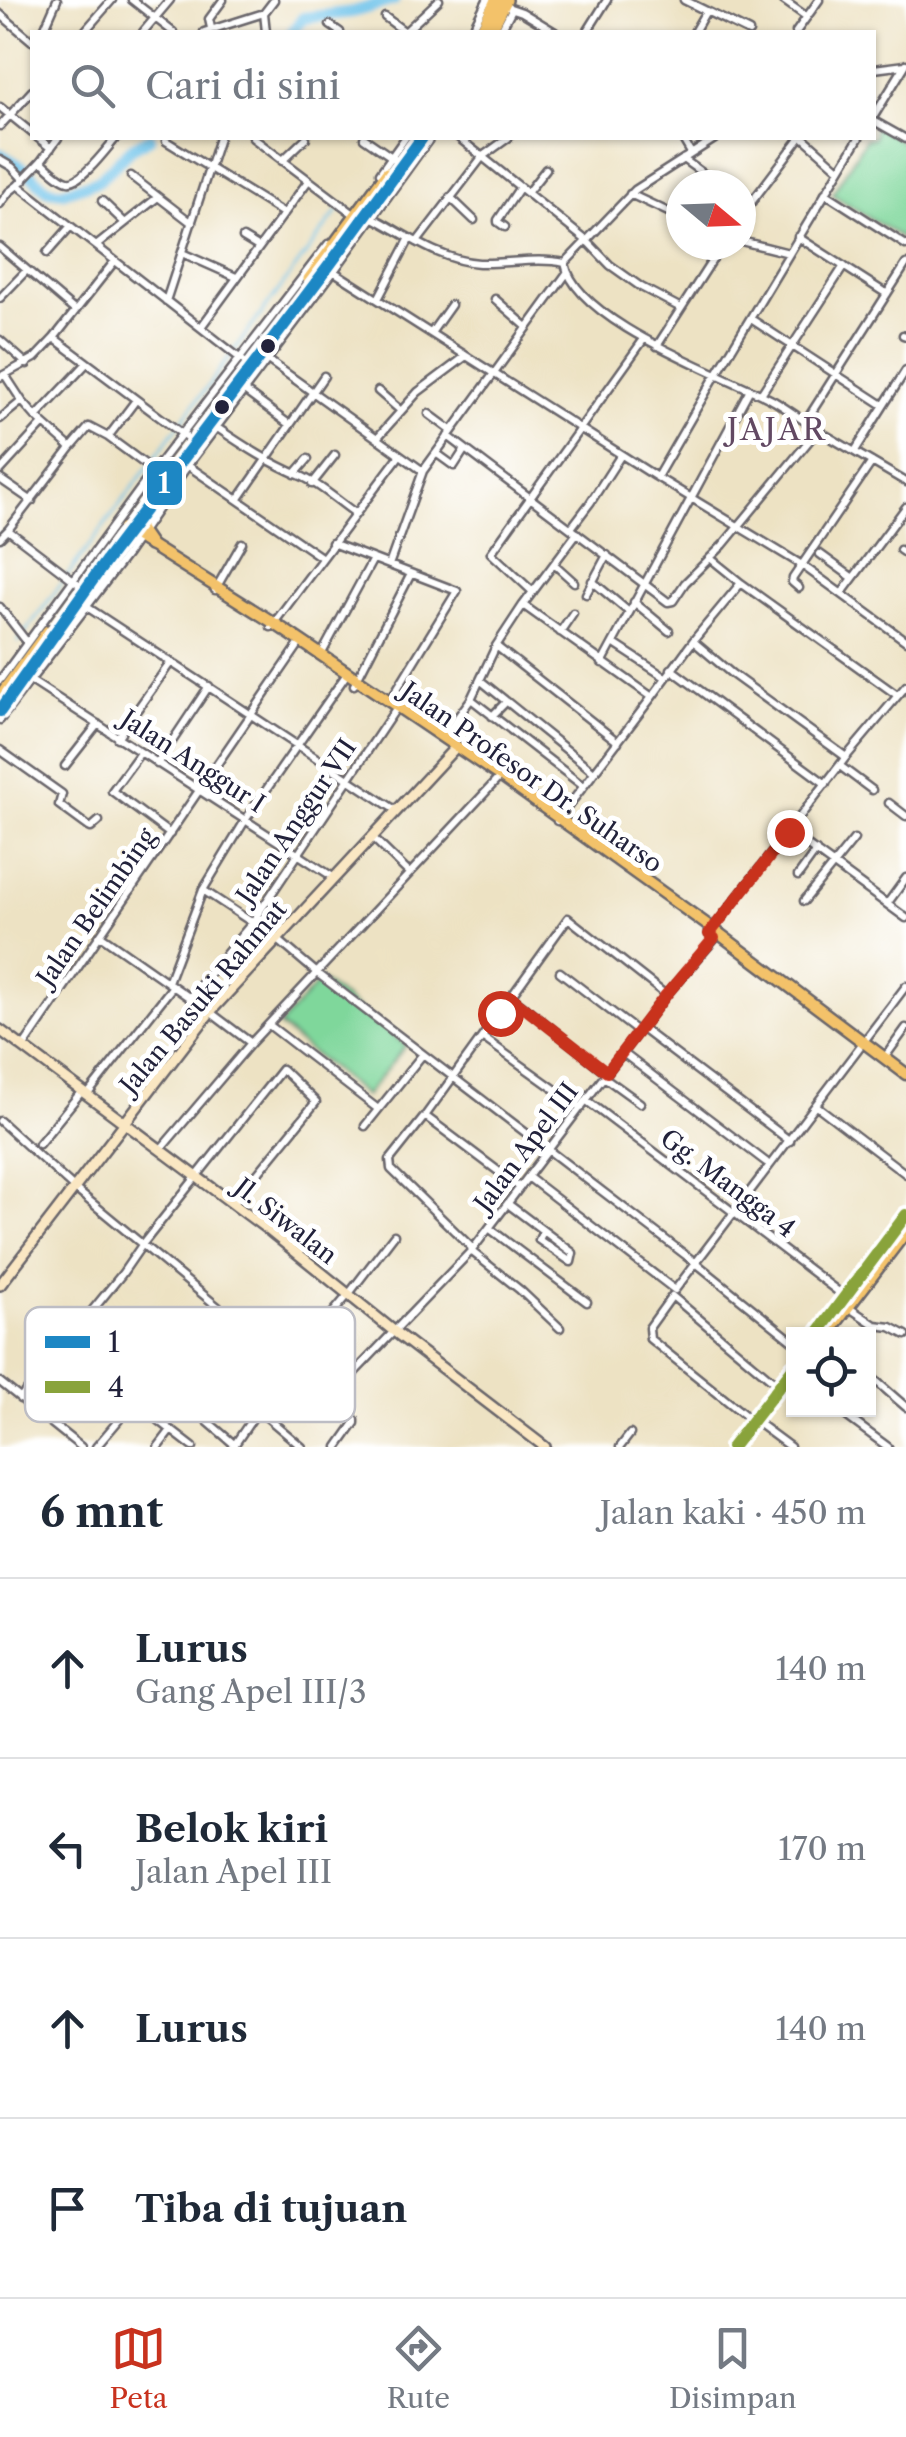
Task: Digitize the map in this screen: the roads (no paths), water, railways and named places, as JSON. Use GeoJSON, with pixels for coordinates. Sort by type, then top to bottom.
{"type":"FeatureCollection","features":[{"type":"Feature","properties":{"kind":"highway"},"geometry":{"type":"LineString","coordinates":[[482,30],[502,3]]}},
{"type":"Feature","properties":{"kind":"highway"},"geometry":{"type":"LineString","coordinates":[[491,30],[502,3]]}},
{"type":"Feature","properties":{"kind":"highway"},"geometry":{"type":"LineString","coordinates":[[0,710],[23,677],[32,646],[71,579],[134,538],[140,516],[241,388],[283,307],[301,284],[327,262],[408,140]]}},
{"type":"Feature","properties":{"kind":"highway"},"geometry":{"type":"LineString","coordinates":[[395,158],[424,140]]}},
{"type":"Feature","properties":{"kind":"highway"},"geometry":{"type":"LineString","coordinates":[[0,696],[23,677],[32,646],[82,604],[117,547],[134,538],[152,469],[179,432],[239,357],[261,355],[306,303],[341,232],[369,203]]}},
{"type":"Feature","properties":{"kind":"highway"},"geometry":{"type":"LineString","coordinates":[[831,1327],[906,1215]]}},
{"type":"Feature","properties":{"kind":"highway"},"geometry":{"type":"LineString","coordinates":[[823,1327],[906,1231]]}},
{"type":"Feature","properties":{"kind":"highway"},"geometry":{"type":"LineString","coordinates":[[732,1447],[786,1377]]}},
{"type":"Feature","properties":{"kind":"highway"},"geometry":{"type":"LineString","coordinates":[[741,1447],[763,1426],[786,1390]]}},
{"type":"Feature","properties":{"kind":"main road","name":"Jalan Profesor Dr. Suharso"},"geometry":{"type":"LineString","coordinates":[[134,538],[321,655],[352,681]]}},
{"type":"Feature","properties":{"kind":"main road","name":"Jalan Profesor Dr. Suharso"},"geometry":{"type":"LineString","coordinates":[[273,625],[298,646],[558,820]]}},
{"type":"Feature","properties":{"kind":"main road","name":"Jalan Profesor Dr. Suharso"},"geometry":{"type":"LineString","coordinates":[[454,748],[906,1077]]}},
{"type":"Feature","properties":{"kind":"main road","name":"Jalan Profesor Dr. Suharso"},"geometry":{"type":"LineString","coordinates":[[863,1045],[906,1077]]}},
{"type":"Feature","properties":{"kind":"street"},"geometry":{"type":"LineString","coordinates":[[44,30],[57,0]]}},
{"type":"Feature","properties":{"kind":"street"},"geometry":{"type":"LineString","coordinates":[[86,30],[112,0]]}},
{"type":"Feature","properties":{"kind":"street"},"geometry":{"type":"LineString","coordinates":[[132,0],[171,30]]}},
{"type":"Feature","properties":{"kind":"street"},"geometry":{"type":"LineString","coordinates":[[146,30],[170,0]]}},
{"type":"Feature","properties":{"kind":"street"},"geometry":{"type":"LineString","coordinates":[[219,2],[209,18],[208,30],[264,13],[274,0]]}},
{"type":"Feature","properties":{"kind":"street"},"geometry":{"type":"LineString","coordinates":[[407,30],[438,0]]}},
{"type":"Feature","properties":{"kind":"street"},"geometry":{"type":"LineString","coordinates":[[588,30],[606,0]]}},
{"type":"Feature","properties":{"kind":"street"},"geometry":{"type":"LineString","coordinates":[[684,0],[744,30]]}},
{"type":"Feature","properties":{"kind":"street"},"geometry":{"type":"LineString","coordinates":[[695,30],[715,0]]}},
{"type":"Feature","properties":{"kind":"street"},"geometry":{"type":"LineString","coordinates":[[783,0],[807,17]]}},
{"type":"Feature","properties":{"kind":"street"},"geometry":{"type":"LineString","coordinates":[[797,30],[820,0]]}},
{"type":"Feature","properties":{"kind":"street"},"geometry":{"type":"LineString","coordinates":[[472,30],[486,1],[502,3],[552,30]]}},
{"type":"Feature","properties":{"kind":"street"},"geometry":{"type":"LineString","coordinates":[[500,30],[502,3]]}},
{"type":"Feature","properties":{"kind":"street"},"geometry":{"type":"LineString","coordinates":[[264,13],[266,30]]}},
{"type":"Feature","properties":{"kind":"street"},"geometry":{"type":"LineString","coordinates":[[0,14],[30,39]]}},
{"type":"Feature","properties":{"kind":"street"},"geometry":{"type":"LineString","coordinates":[[384,17],[402,30]]}},
{"type":"Feature","properties":{"kind":"street"},"geometry":{"type":"LineString","coordinates":[[330,26],[337,30]]}},
{"type":"Feature","properties":{"kind":"street"},"geometry":{"type":"LineString","coordinates":[[876,69],[906,65]]}},
{"type":"Feature","properties":{"kind":"street"},"geometry":{"type":"LineString","coordinates":[[876,115],[906,65]]}},
{"type":"Feature","properties":{"kind":"street"},"geometry":{"type":"LineString","coordinates":[[0,126],[30,92]]}},
{"type":"Feature","properties":{"kind":"street"},"geometry":{"type":"LineString","coordinates":[[0,107],[30,131]]}},
{"type":"Feature","properties":{"kind":"street"},"geometry":{"type":"LineString","coordinates":[[876,119],[906,139]]}},
{"type":"Feature","properties":{"kind":"street"},"geometry":{"type":"LineString","coordinates":[[41,140],[50,148]]}},
{"type":"Feature","properties":{"kind":"street"},"geometry":{"type":"LineString","coordinates":[[0,204],[56,140]]}},
{"type":"Feature","properties":{"kind":"street"},"geometry":{"type":"LineString","coordinates":[[41,161],[64,180],[74,181],[114,140]]}},
{"type":"Feature","properties":{"kind":"street"},"geometry":{"type":"LineString","coordinates":[[166,300],[219,140]]}},
{"type":"Feature","properties":{"kind":"street"},"geometry":{"type":"LineString","coordinates":[[256,140],[342,206],[369,203],[413,240],[476,263],[565,263],[630,194],[713,140]]}},
{"type":"Feature","properties":{"kind":"street"},"geometry":{"type":"LineString","coordinates":[[282,161],[304,140]]}},
{"type":"Feature","properties":{"kind":"street"},"geometry":{"type":"LineString","coordinates":[[367,140],[395,158]]}},
{"type":"Feature","properties":{"kind":"street"},"geometry":{"type":"LineString","coordinates":[[462,140],[626,276],[681,308]]}},
{"type":"Feature","properties":{"kind":"street"},"geometry":{"type":"LineString","coordinates":[[378,299],[413,240],[483,156],[505,140]]}},
{"type":"Feature","properties":{"kind":"street"},"geometry":{"type":"LineString","coordinates":[[683,140],[690,153]]}},
{"type":"Feature","properties":{"kind":"street"},"geometry":{"type":"LineString","coordinates":[[756,190],[800,140]]}},
{"type":"Feature","properties":{"kind":"street"},"geometry":{"type":"LineString","coordinates":[[804,140],[839,168]]}},
{"type":"Feature","properties":{"kind":"street"},"geometry":{"type":"LineString","coordinates":[[656,477],[858,140]]}},
{"type":"Feature","properties":{"kind":"street"},"geometry":{"type":"LineString","coordinates":[[166,141],[283,213]]}},
{"type":"Feature","properties":{"kind":"street"},"geometry":{"type":"LineString","coordinates":[[683,158],[699,170]]}},
{"type":"Feature","properties":{"kind":"street"},"geometry":{"type":"LineString","coordinates":[[0,160],[12,167],[70,227],[239,357],[283,307]]}},
{"type":"Feature","properties":{"kind":"street"},"geometry":{"type":"LineString","coordinates":[[527,193],[546,168]]}},
{"type":"Feature","properties":{"kind":"street"},"geometry":{"type":"LineString","coordinates":[[131,176],[192,223]]}},
{"type":"Feature","properties":{"kind":"street"},"geometry":{"type":"LineString","coordinates":[[201,327],[308,180]]}},
{"type":"Feature","properties":{"kind":"street"},"geometry":{"type":"LineString","coordinates":[[505,227],[498,220],[520,187]]}},
{"type":"Feature","properties":{"kind":"street"},"geometry":{"type":"LineString","coordinates":[[825,193],[906,245]]}},
{"type":"Feature","properties":{"kind":"street"},"geometry":{"type":"LineString","coordinates":[[630,194],[666,211]]}},
{"type":"Feature","properties":{"kind":"street"},"geometry":{"type":"LineString","coordinates":[[450,197],[474,220]]}},
{"type":"Feature","properties":{"kind":"street"},"geometry":{"type":"LineString","coordinates":[[96,246],[158,198]]}},
{"type":"Feature","properties":{"kind":"street"},"geometry":{"type":"LineString","coordinates":[[102,201],[125,224]]}},
{"type":"Feature","properties":{"kind":"street"},"geometry":{"type":"LineString","coordinates":[[47,253],[70,227]]}},
{"type":"Feature","properties":{"kind":"street"},"geometry":{"type":"LineString","coordinates":[[798,237],[887,294]]}},
{"type":"Feature","properties":{"kind":"street"},"geometry":{"type":"LineString","coordinates":[[244,238],[258,247]]}},
{"type":"Feature","properties":{"kind":"street"},"geometry":{"type":"LineString","coordinates":[[756,245],[789,253]]}},
{"type":"Feature","properties":{"kind":"street"},"geometry":{"type":"LineString","coordinates":[[0,246],[74,310]]}},
{"type":"Feature","properties":{"kind":"street"},"geometry":{"type":"LineString","coordinates":[[182,253],[236,277]]}},
{"type":"Feature","properties":{"kind":"street"},"geometry":{"type":"LineString","coordinates":[[657,346],[712,260]]}},
{"type":"Feature","properties":{"kind":"street"},"geometry":{"type":"LineString","coordinates":[[71,448],[42,424],[2,376],[26,364],[54,338],[114,262]]}},
{"type":"Feature","properties":{"kind":"street"},"geometry":{"type":"LineString","coordinates":[[327,262],[492,373],[802,565],[906,641]]}},
{"type":"Feature","properties":{"kind":"street"},"geometry":{"type":"LineString","coordinates":[[565,263],[567,273],[590,301],[644,339],[761,394],[906,482]]}},
{"type":"Feature","properties":{"kind":"street"},"geometry":{"type":"LineString","coordinates":[[806,421],[887,294],[902,279],[906,264]]}},
{"type":"Feature","properties":{"kind":"street"},"geometry":{"type":"LineString","coordinates":[[761,394],[844,266]]}},
{"type":"Feature","properties":{"kind":"street"},"geometry":{"type":"LineString","coordinates":[[0,298],[27,270]]}},
{"type":"Feature","properties":{"kind":"street"},"geometry":{"type":"LineString","coordinates":[[389,565],[423,471],[567,273]]}},
{"type":"Feature","properties":{"kind":"street"},"geometry":{"type":"LineString","coordinates":[[495,299],[527,326]]}},
{"type":"Feature","properties":{"kind":"street"},"geometry":{"type":"LineString","coordinates":[[431,333],[451,305]]}},
{"type":"Feature","properties":{"kind":"street"},"geometry":{"type":"LineString","coordinates":[[751,319],[883,405]]}},
{"type":"Feature","properties":{"kind":"street"},"geometry":{"type":"LineString","coordinates":[[54,338],[179,432]]}},
{"type":"Feature","properties":{"kind":"street"},"geometry":{"type":"LineString","coordinates":[[533,592],[491,553],[644,339]]}},
{"type":"Feature","properties":{"kind":"street"},"geometry":{"type":"LineString","coordinates":[[0,340],[26,364]]}},
{"type":"Feature","properties":{"kind":"street"},"geometry":{"type":"LineString","coordinates":[[261,355],[423,471]]}},
{"type":"Feature","properties":{"kind":"street"},"geometry":{"type":"LineString","coordinates":[[378,438],[418,392],[466,356]]}},
{"type":"Feature","properties":{"kind":"street"},"geometry":{"type":"LineString","coordinates":[[36,417],[87,363]]}},
{"type":"Feature","properties":{"kind":"street"},"geometry":{"type":"LineString","coordinates":[[855,451],[906,370]]}},
{"type":"Feature","properties":{"kind":"street"},"geometry":{"type":"LineString","coordinates":[[238,500],[324,376]]}},
{"type":"Feature","properties":{"kind":"street"},"geometry":{"type":"LineString","coordinates":[[241,388],[290,425]]}},
{"type":"Feature","properties":{"kind":"street"},"geometry":{"type":"LineString","coordinates":[[602,663],[750,389]]}},
{"type":"Feature","properties":{"kind":"street"},"geometry":{"type":"LineString","coordinates":[[378,392],[401,412]]}},
{"type":"Feature","properties":{"kind":"street"},"geometry":{"type":"LineString","coordinates":[[108,436],[136,400]]}},
{"type":"Feature","properties":{"kind":"street"},"geometry":{"type":"LineString","coordinates":[[0,420],[22,401]]}},
{"type":"Feature","properties":{"kind":"street"},"geometry":{"type":"LineString","coordinates":[[429,414],[465,449],[671,602],[818,430]]}},
{"type":"Feature","properties":{"kind":"street"},"geometry":{"type":"LineString","coordinates":[[0,471],[42,424]]}},
{"type":"Feature","properties":{"kind":"street"},"geometry":{"type":"LineString","coordinates":[[0,538],[89,426],[152,469],[71,579],[8,530]]}},
{"type":"Feature","properties":{"kind":"street"},"geometry":{"type":"LineString","coordinates":[[214,426],[355,513]]}},
{"type":"Feature","properties":{"kind":"street"},"geometry":{"type":"LineString","coordinates":[[436,454],[454,466],[465,449]]}},
{"type":"Feature","properties":{"kind":"street"},"geometry":{"type":"LineString","coordinates":[[312,484],[335,454]]}},
{"type":"Feature","properties":{"kind":"street"},"geometry":{"type":"LineString","coordinates":[[273,625],[400,454]]}},
{"type":"Feature","properties":{"kind":"street"},"geometry":{"type":"LineString","coordinates":[[442,739],[472,699],[496,646],[554,564],[621,454]]}},
{"type":"Feature","properties":{"kind":"street"},"geometry":{"type":"LineString","coordinates":[[296,474],[308,459]]}},
{"type":"Feature","properties":{"kind":"street"},"geometry":{"type":"LineString","coordinates":[[799,588],[792,580],[872,462]]}},
{"type":"Feature","properties":{"kind":"street"},"geometry":{"type":"LineString","coordinates":[[321,558],[185,463],[134,538],[82,604],[397,811]]}},
{"type":"Feature","properties":{"kind":"street"},"geometry":{"type":"LineString","coordinates":[[0,479],[32,501]]}},
{"type":"Feature","properties":{"kind":"street"},"geometry":{"type":"LineString","coordinates":[[842,593],[906,506]]}},
{"type":"Feature","properties":{"kind":"street"},"geometry":{"type":"LineString","coordinates":[[896,521],[906,527]]}},
{"type":"Feature","properties":{"kind":"street"},"geometry":{"type":"LineString","coordinates":[[216,589],[242,543]]}},
{"type":"Feature","properties":{"kind":"street"},"geometry":{"type":"LineString","coordinates":[[39,1144],[86,1092],[170,984],[203,890],[246,819],[298,746],[352,681],[411,574],[332,543]]}},
{"type":"Feature","properties":{"kind":"street"},"geometry":{"type":"LineString","coordinates":[[820,554],[853,578]]}},
{"type":"Feature","properties":{"kind":"street"},"geometry":{"type":"LineString","coordinates":[[586,594],[607,555]]}},
{"type":"Feature","properties":{"kind":"street"},"geometry":{"type":"LineString","coordinates":[[710,558],[897,695]]}},
{"type":"Feature","properties":{"kind":"street"},"geometry":{"type":"LineString","coordinates":[[321,655],[372,559]]}},
{"type":"Feature","properties":{"kind":"street"},"geometry":{"type":"LineString","coordinates":[[554,564],[574,582]]}},
{"type":"Feature","properties":{"kind":"street","name":"Jalan Anggur VII"},"geometry":{"type":"LineString","coordinates":[[190,998],[252,922],[348,778],[456,594],[456,590],[411,574]]}},
{"type":"Feature","properties":{"kind":"street"},"geometry":{"type":"LineString","coordinates":[[592,581],[630,612]]}},
{"type":"Feature","properties":{"kind":"street"},"geometry":{"type":"LineString","coordinates":[[558,820],[670,669],[741,583]]}},
{"type":"Feature","properties":{"kind":"street"},"geometry":{"type":"LineString","coordinates":[[634,602],[669,631]]}},
{"type":"Feature","properties":{"kind":"street"},"geometry":{"type":"LineString","coordinates":[[523,605],[652,696]]}},
{"type":"Feature","properties":{"kind":"street"},"geometry":{"type":"LineString","coordinates":[[0,607],[32,646]]}},
{"type":"Feature","properties":{"kind":"street"},"geometry":{"type":"LineString","coordinates":[[560,632],[573,613]]}},
{"type":"Feature","properties":{"kind":"street"},"geometry":{"type":"LineString","coordinates":[[693,640],[732,674],[846,758]]}},
{"type":"Feature","properties":{"kind":"street"},"geometry":{"type":"LineString","coordinates":[[612,643],[666,677]]}},
{"type":"Feature","properties":{"kind":"street","name":"Jalan Belimbing"},"geometry":{"type":"LineString","coordinates":[[24,1046],[298,646]]}},
{"type":"Feature","properties":{"kind":"street"},"geometry":{"type":"LineString","coordinates":[[496,646],[618,742]]}},
{"type":"Feature","properties":{"kind":"street"},"geometry":{"type":"LineString","coordinates":[[117,738],[171,662]]}},
{"type":"Feature","properties":{"kind":"street"},"geometry":{"type":"LineString","coordinates":[[670,669],[826,784]]}},
{"type":"Feature","properties":{"kind":"street"},"geometry":{"type":"LineString","coordinates":[[0,680],[23,677]]}},
{"type":"Feature","properties":{"kind":"street"},"geometry":{"type":"LineString","coordinates":[[0,720],[23,677]]}},
{"type":"Feature","properties":{"kind":"street","name":"Jalan Anggur I"},"geometry":{"type":"LineString","coordinates":[[23,677],[333,877]]}},
{"type":"Feature","properties":{"kind":"street"},"geometry":{"type":"LineString","coordinates":[[480,680],[594,772]]}},
{"type":"Feature","properties":{"kind":"street"},"geometry":{"type":"LineString","coordinates":[[157,764],[209,686]]}},
{"type":"Feature","properties":{"kind":"street","name":"Jalan Apel III"},"geometry":{"type":"LineString","coordinates":[[355,1373],[472,1250],[789,832],[906,686]]}},
{"type":"Feature","properties":{"kind":"street"},"geometry":{"type":"LineString","coordinates":[[472,699],[583,786]]}},
{"type":"Feature","properties":{"kind":"street"},"geometry":{"type":"LineString","coordinates":[[492,716],[506,702]]}},
{"type":"Feature","properties":{"kind":"street"},"geometry":{"type":"LineString","coordinates":[[65,766],[98,724]]}},
{"type":"Feature","properties":{"kind":"street","name":"Jalan Basuki Rahmat"},"geometry":{"type":"LineString","coordinates":[[0,1285],[210,1012],[454,748]]}},
{"type":"Feature","properties":{"kind":"street"},"geometry":{"type":"LineString","coordinates":[[0,750],[62,794],[59,805],[89,827],[99,820]]}},
{"type":"Feature","properties":{"kind":"street"},"geometry":{"type":"LineString","coordinates":[[140,753],[112,791],[170,834]]}},
{"type":"Feature","properties":{"kind":"street"},"geometry":{"type":"LineString","coordinates":[[840,766],[872,790]]}},
{"type":"Feature","properties":{"kind":"street"},"geometry":{"type":"LineString","coordinates":[[160,1150],[269,1024],[497,780]]}},
{"type":"Feature","properties":{"kind":"street"},"geometry":{"type":"LineString","coordinates":[[890,803],[906,816]]}},
{"type":"Feature","properties":{"kind":"street"},"geometry":{"type":"LineString","coordinates":[[789,832],[906,918]]}},
{"type":"Feature","properties":{"kind":"street"},"geometry":{"type":"LineString","coordinates":[[372,838],[409,873]]}},
{"type":"Feature","properties":{"kind":"street"},"geometry":{"type":"LineString","coordinates":[[804,901],[854,839]]}},
{"type":"Feature","properties":{"kind":"street"},"geometry":{"type":"LineString","coordinates":[[798,876],[816,851]]}},
{"type":"Feature","properties":{"kind":"street"},"geometry":{"type":"LineString","coordinates":[[887,904],[906,878]]}},
{"type":"Feature","properties":{"kind":"street"},"geometry":{"type":"LineString","coordinates":[[203,890],[278,939],[786,1336]]}},
{"type":"Feature","properties":{"kind":"street"},"geometry":{"type":"LineString","coordinates":[[560,1328],[472,1250],[389,1165],[391,1157],[568,918],[666,995]]}},
{"type":"Feature","properties":{"kind":"street"},"geometry":{"type":"LineString","coordinates":[[100,936],[251,1044]]}},
{"type":"Feature","properties":{"kind":"street"},"geometry":{"type":"LineString","coordinates":[[560,972],[790,1140]]}},
{"type":"Feature","properties":{"kind":"street"},"geometry":{"type":"LineString","coordinates":[[746,1416],[650,1339],[648,1328],[906,986]]}},
{"type":"Feature","properties":{"kind":"street"},"geometry":{"type":"LineString","coordinates":[[512,998],[640,1103]]}},
{"type":"Feature","properties":{"kind":"street"},"geometry":{"type":"LineString","coordinates":[[269,1024],[378,1109]]}},
{"type":"Feature","properties":{"kind":"street"},"geometry":{"type":"LineString","coordinates":[[884,1058],[906,1028]]}},
{"type":"Feature","properties":{"kind":"street","name":"Jl. Siwalan"},"geometry":{"type":"LineString","coordinates":[[0,1030],[233,1204],[545,1447]]}},
{"type":"Feature","properties":{"kind":"street"},"geometry":{"type":"LineString","coordinates":[[482,1037],[581,1108]]}},
{"type":"Feature","properties":{"kind":"street"},"geometry":{"type":"LineString","coordinates":[[622,1053],[766,1162]]}},
{"type":"Feature","properties":{"kind":"street"},"geometry":{"type":"LineString","coordinates":[[365,1126],[423,1054]]}},
{"type":"Feature","properties":{"kind":"street"},"geometry":{"type":"LineString","coordinates":[[95,1307],[282,1069],[316,1102],[233,1204]]}},
{"type":"Feature","properties":{"kind":"street","name":"Gg. Mangga 4"},"geometry":{"type":"LineString","coordinates":[[587,1100],[875,1326],[892,1327],[906,1334]]}},
{"type":"Feature","properties":{"kind":"street"},"geometry":{"type":"LineString","coordinates":[[817,1106],[906,1174]]}},
{"type":"Feature","properties":{"kind":"street"},"geometry":{"type":"LineString","coordinates":[[425,1116],[518,1186]]}},
{"type":"Feature","properties":{"kind":"street"},"geometry":{"type":"LineString","coordinates":[[0,1121],[216,1307]]}},
{"type":"Feature","properties":{"kind":"street"},"geometry":{"type":"LineString","coordinates":[[528,1178],[673,1293],[780,1386]]}},
{"type":"Feature","properties":{"kind":"street"},"geometry":{"type":"LineString","coordinates":[[508,1204],[574,1253],[570,1262],[538,1240],[543,1231]]}},
{"type":"Feature","properties":{"kind":"street"},"geometry":{"type":"LineString","coordinates":[[489,1228],[587,1302]]}},
{"type":"Feature","properties":{"kind":"street"},"geometry":{"type":"LineString","coordinates":[[338,1307],[394,1234]]}},
{"type":"Feature","properties":{"kind":"street"},"geometry":{"type":"LineString","coordinates":[[876,1381],[906,1407]]}},
{"type":"Feature","properties":{"kind":"street"},"geometry":{"type":"LineString","coordinates":[[0,1382],[25,1403]]}},
{"type":"Feature","properties":{"kind":"street"},"geometry":{"type":"LineString","coordinates":[[20,1399],[25,1393]]}},
{"type":"Feature","properties":{"kind":"street"},"geometry":{"type":"LineString","coordinates":[[847,1417],[888,1447]]}},
{"type":"Feature","properties":{"kind":"street"},"geometry":{"type":"LineString","coordinates":[[338,1447],[355,1420]]}},
{"type":"Feature","properties":{"kind":"street"},"geometry":{"type":"LineString","coordinates":[[49,1422],[81,1447]]}},
{"type":"Feature","properties":{"kind":"street"},"geometry":{"type":"LineString","coordinates":[[96,1447],[118,1422]]}},
{"type":"Feature","properties":{"kind":"street"},"geometry":{"type":"LineString","coordinates":[[161,1422],[193,1447]]}},
{"type":"Feature","properties":{"kind":"street"},"geometry":{"type":"LineString","coordinates":[[208,1422],[234,1446],[250,1422]]}},
{"type":"Feature","properties":{"kind":"street"},"geometry":{"type":"LineString","coordinates":[[272,1422],[302,1447]]}},
{"type":"Feature","properties":{"kind":"street"},"geometry":{"type":"LineString","coordinates":[[763,1426],[790,1447]]}},
{"type":"Feature","properties":{"kind":"street"},"geometry":{"type":"LineString","coordinates":[[158,1447],[171,1430]]}},
{"type":"Feature","properties":{"kind":"street"},"geometry":{"type":"LineString","coordinates":[[620,1447],[630,1434]]}},
{"type":"Feature","properties":{"kind":"waterway"},"geometry":{"type":"LineString","coordinates":[[294,30],[303,18],[353,12],[394,0]]}},
{"type":"Feature","properties":{"kind":"waterway"},"geometry":{"type":"LineString","coordinates":[[0,154],[48,190],[63,192],[98,181],[132,148],[146,140]]}},
{"type":"Feature","properties":{"kind":"waterway"},"geometry":{"type":"LineString","coordinates":[[18,642],[339,209]]}},
{"type":"Feature","properties":{"kind":"district","name":"JAJAR"},"geometry":{"type":"Point","coordinates":[777,430]}}]}
